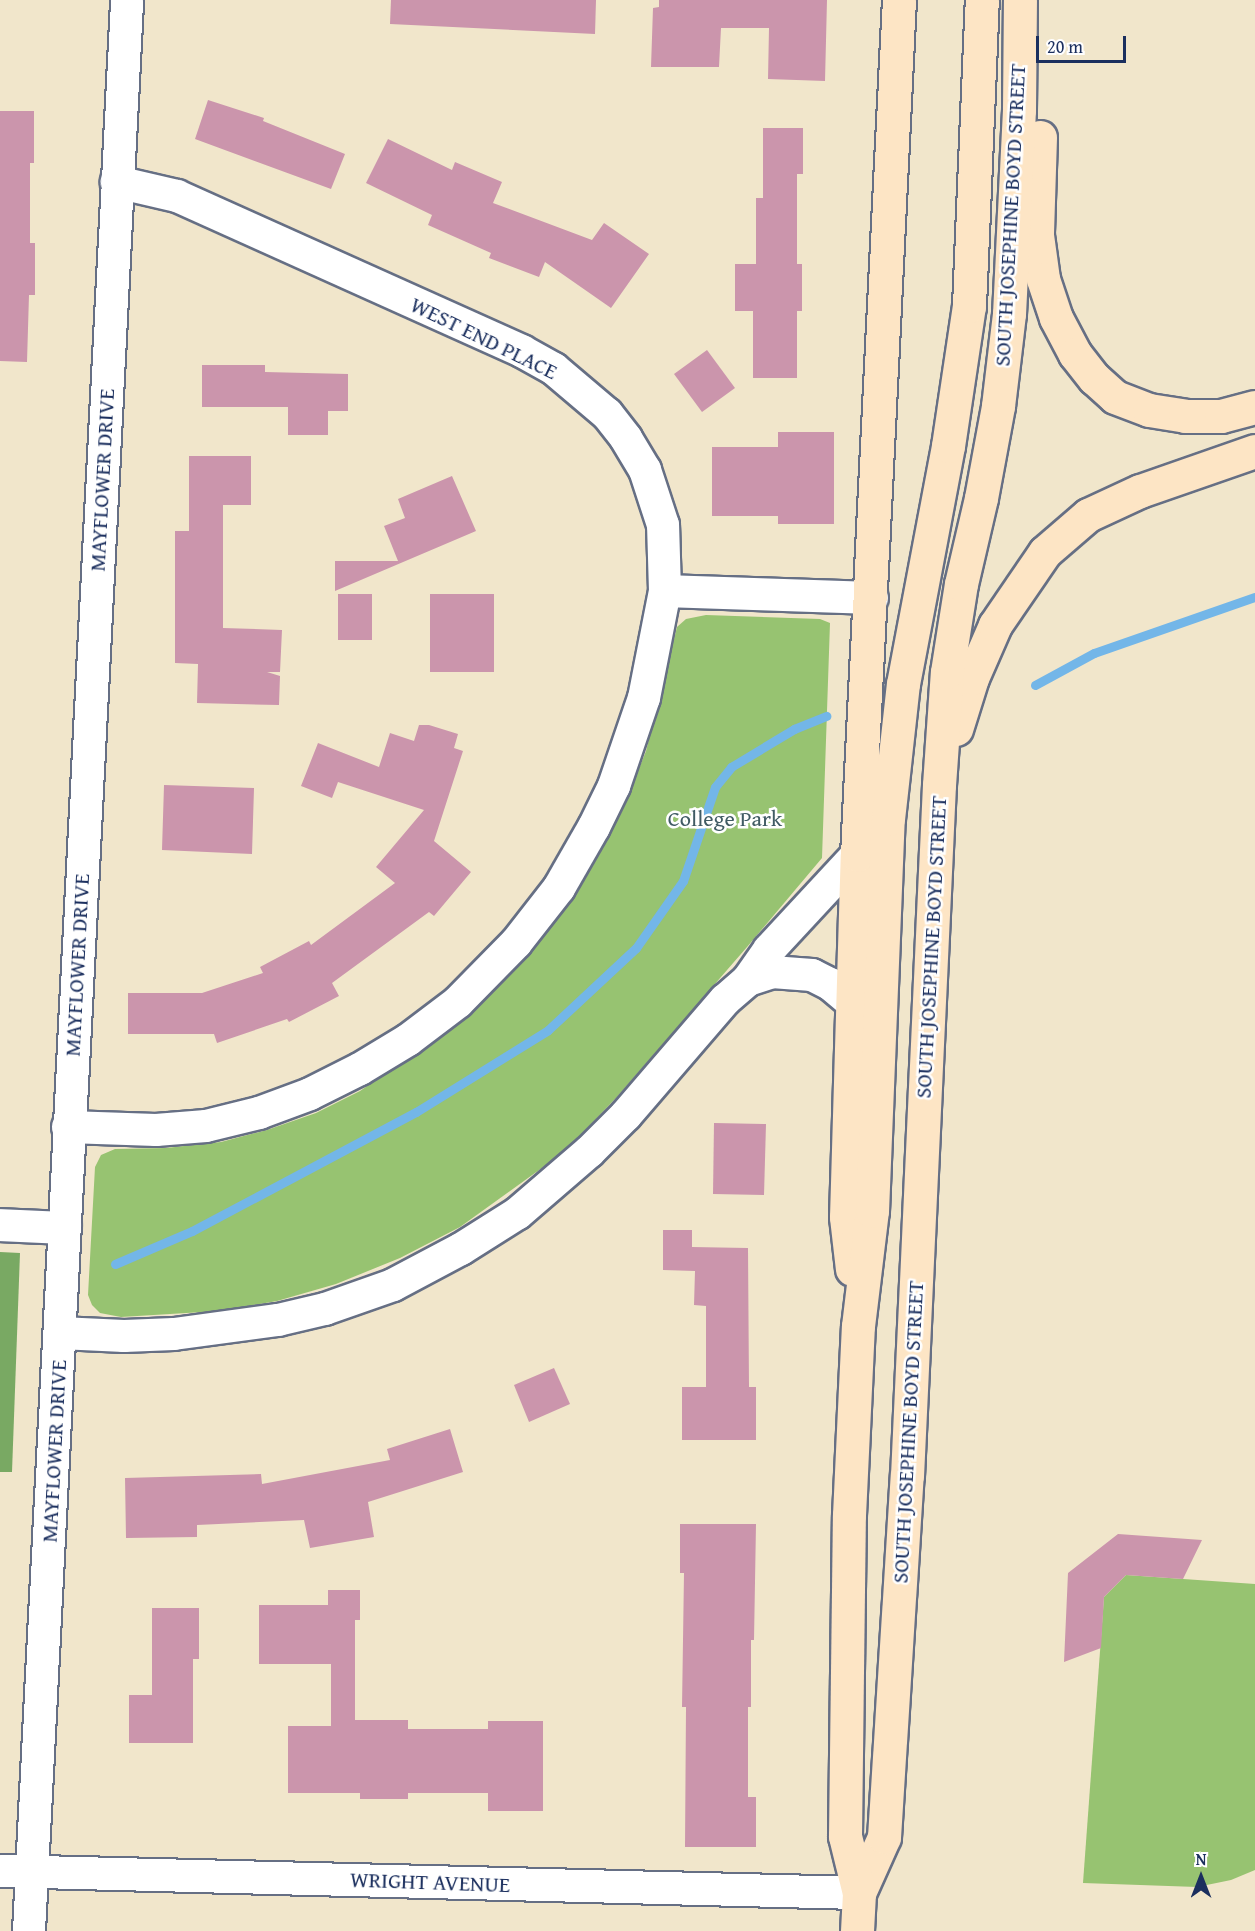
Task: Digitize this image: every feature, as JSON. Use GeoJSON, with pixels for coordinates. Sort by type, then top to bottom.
{"type":"FeatureCollection","features":[{"type":"Feature","properties":{"kind":"main road"},"geometry":{"type":"LineString","coordinates":[[858,1326],[846,1217],[857,855],[872,598],[899,0]]}},
{"type":"Feature","properties":{"kind":"main road","name":"SOUTH JOSEPHINE BOYD STREET"},"geometry":{"type":"LineString","coordinates":[[860,1893],[845,1836],[849,1515],[858,1326],[872,1211],[888,819],[894,746],[913,621],[948,446],[967,318],[982,0]]}},
{"type":"Feature","properties":{"kind":"main road","name":"SOUTH JOSEPHINE BOYD STREET"},"geometry":{"type":"LineString","coordinates":[[857,1931],[860,1893],[884,1837],[907,1476],[939,785],[947,672],[961,585],[981,498],[998,406],[1009,314],[1019,110],[1020,0]]}},
{"type":"Feature","properties":{"kind":"main road"},"geometry":{"type":"LineString","coordinates":[[1031,0],[1040,132],[1039,246],[1043,279],[1056,318],[1075,354],[1094,378],[1115,397],[1149,410],[1185,416],[1221,416],[1255,407]]}},
{"type":"Feature","properties":{"kind":"main road"},"geometry":{"type":"LineString","coordinates":[[939,785],[972,678],[995,625],[1045,552],[1088,515],[1140,491],[1255,451]]}},
{"type":"Feature","properties":{"kind":"street","name":"MAYFLOWER DRIVE"},"geometry":{"type":"LineString","coordinates":[[29,1931],[60,1333],[68,1127],[127,0]]}},
{"type":"Feature","properties":{"kind":"street","name":"WEST END PLACE"},"geometry":{"type":"LineString","coordinates":[[68,1127],[156,1130],[206,1126],[259,1113],[310,1094],[360,1070],[408,1040],[458,1002],[516,944],[559,888],[594,827],[614,786],[644,698],[665,591],[663,525],[645,470],[626,438],[607,414],[583,391],[554,369],[522,351],[177,196],[117,182]]}},
{"type":"Feature","properties":{"kind":"street"},"geometry":{"type":"LineString","coordinates":[[665,591],[872,598]]}},
{"type":"Feature","properties":{"kind":"street"},"geometry":{"type":"LineString","coordinates":[[60,1333],[124,1336],[224,1329],[325,1309],[393,1285],[470,1243],[518,1213],[557,1182],[626,1115],[725,1000],[748,980],[769,950],[857,855]]}},
{"type":"Feature","properties":{"kind":"street"},"geometry":{"type":"LineString","coordinates":[[748,980],[772,972],[812,975],[830,984],[853,1004]]}},
{"type":"Feature","properties":{"kind":"street"},"geometry":{"type":"LineString","coordinates":[[0,1225],[65,1228]]}},
{"type":"Feature","properties":{"kind":"street","name":"WRIGHT AVENUE"},"geometry":{"type":"LineString","coordinates":[[0,1871],[860,1893]]}},
{"type":"Feature","properties":{"kind":"green space","name":"College Park"},"geometry":{"type":"Polygon","coordinates":[[[706,615],[820,619],[830,623],[822,858],[616,1098],[564,1152],[460,1227],[400,1258],[336,1284],[277,1301],[219,1311],[121,1317],[100,1313],[92,1305],[88,1295],[95,1167],[101,1155],[115,1149],[166,1148],[221,1142],[267,1130],[316,1113],[360,1091],[465,1019],[519,964],[561,912],[593,864],[622,811],[646,751],[677,627],[686,619],[706,615]]]}},
{"type":"Feature","properties":{"kind":"green space"},"geometry":{"type":"Polygon","coordinates":[[[0,1252],[20,1253],[12,1472],[0,1472],[0,1252]]]}},
{"type":"Feature","properties":{"kind":"green space"},"geometry":{"type":"Polygon","coordinates":[[[1126,1575],[1255,1584],[1255,1870],[1231,1880],[1197,1887],[1083,1883],[1104,1597],[1126,1575]]]}},
{"type":"Feature","properties":{"kind":"building"},"geometry":{"type":"Polygon","coordinates":[[[391,0],[596,0],[595,34],[390,24],[391,0]]]}},
{"type":"Feature","properties":{"kind":"building"},"geometry":{"type":"Polygon","coordinates":[[[659,0],[827,0],[825,81],[768,79],[769,28],[721,28],[719,67],[651,67],[653,8],[659,7],[659,0]]]}},
{"type":"Feature","properties":{"kind":"building"},"geometry":{"type":"Polygon","coordinates":[[[208,100],[264,118],[263,121],[345,154],[331,189],[195,139],[208,100]]]}},
{"type":"Feature","properties":{"kind":"building"},"geometry":{"type":"Polygon","coordinates":[[[0,111],[34,111],[34,163],[30,163],[30,243],[35,243],[35,295],[29,295],[27,362],[0,361],[0,111]]]}},
{"type":"Feature","properties":{"kind":"building"},"geometry":{"type":"Polygon","coordinates":[[[763,128],[803,128],[803,174],[797,174],[797,264],[802,264],[802,311],[797,311],[797,378],[753,378],[753,311],[735,311],[735,264],[756,264],[756,198],[763,198],[763,128]]]}},
{"type":"Feature","properties":{"kind":"building"},"geometry":{"type":"Polygon","coordinates":[[[388,139],[452,170],[455,162],[502,182],[493,203],[592,240],[604,223],[649,254],[611,308],[545,262],[539,277],[489,258],[491,253],[428,225],[432,215],[366,183],[388,139]]]}},
{"type":"Feature","properties":{"kind":"building"},"geometry":{"type":"Polygon","coordinates":[[[707,350],[735,388],[702,412],[674,374],[707,350]]]}},
{"type":"Feature","properties":{"kind":"building"},"geometry":{"type":"Polygon","coordinates":[[[202,365],[265,365],[265,372],[348,374],[348,411],[328,411],[328,435],[288,435],[288,407],[202,407],[202,365]]]}},
{"type":"Feature","properties":{"kind":"building"},"geometry":{"type":"Polygon","coordinates":[[[778,432],[834,432],[834,524],[778,524],[778,516],[712,516],[712,447],[778,447],[778,432]]]}},
{"type":"Feature","properties":{"kind":"building"},"geometry":{"type":"Polygon","coordinates":[[[189,456],[251,456],[251,505],[223,505],[223,628],[282,630],[280,672],[267,672],[280,676],[279,705],[197,703],[198,664],[175,663],[175,531],[189,531],[189,456]]]}},
{"type":"Feature","properties":{"kind":"building"},"geometry":{"type":"Polygon","coordinates":[[[452,476],[476,531],[335,591],[335,561],[398,561],[384,526],[405,518],[398,499],[452,476]]]}},
{"type":"Feature","properties":{"kind":"building"},"geometry":{"type":"Polygon","coordinates":[[[338,594],[372,594],[372,640],[338,640],[338,594]]]}},
{"type":"Feature","properties":{"kind":"building"},"geometry":{"type":"Polygon","coordinates":[[[430,594],[494,594],[494,672],[430,672],[430,594]]]}},
{"type":"Feature","properties":{"kind":"building"},"geometry":{"type":"Polygon","coordinates":[[[419,725],[429,725],[458,734],[454,748],[463,751],[434,841],[471,872],[434,916],[429,912],[332,983],[339,996],[289,1022],[287,1019],[217,1043],[214,1034],[128,1034],[128,993],[202,993],[263,973],[260,967],[309,941],[311,945],[395,883],[376,867],[424,810],[338,782],[332,798],[301,786],[318,743],[379,767],[390,733],[414,741],[419,725]]]}},
{"type":"Feature","properties":{"kind":"building"},"geometry":{"type":"Polygon","coordinates":[[[164,785],[254,788],[252,854],[162,850],[164,785]]]}},
{"type":"Feature","properties":{"kind":"building"},"geometry":{"type":"Polygon","coordinates":[[[714,1123],[766,1124],[764,1195],[713,1194],[714,1123]]]}},
{"type":"Feature","properties":{"kind":"building"},"geometry":{"type":"Polygon","coordinates":[[[663,1230],[692,1230],[692,1247],[748,1248],[749,1387],[756,1387],[756,1440],[682,1440],[682,1387],[706,1387],[706,1306],[694,1305],[695,1271],[663,1270],[663,1230]]]}},
{"type":"Feature","properties":{"kind":"building"},"geometry":{"type":"Polygon","coordinates":[[[554,1368],[570,1404],[529,1422],[514,1385],[554,1368]]]}},
{"type":"Feature","properties":{"kind":"building"},"geometry":{"type":"Polygon","coordinates":[[[450,1429],[463,1472],[368,1502],[374,1537],[310,1548],[304,1520],[197,1525],[197,1537],[126,1538],[125,1478],[261,1474],[262,1484],[390,1460],[387,1449],[450,1429]]]}},
{"type":"Feature","properties":{"kind":"building"},"geometry":{"type":"Polygon","coordinates":[[[680,1524],[756,1524],[754,1640],[751,1640],[751,1707],[748,1707],[748,1797],[756,1797],[756,1847],[685,1847],[686,1707],[682,1707],[684,1573],[680,1573],[680,1524]]]}},
{"type":"Feature","properties":{"kind":"building"},"geometry":{"type":"Polygon","coordinates":[[[1118,1534],[1202,1540],[1183,1579],[1126,1575],[1104,1597],[1101,1648],[1064,1662],[1068,1573],[1118,1534]]]}},
{"type":"Feature","properties":{"kind":"building"},"geometry":{"type":"Polygon","coordinates":[[[328,1590],[360,1590],[360,1620],[355,1620],[355,1720],[408,1720],[408,1729],[488,1729],[488,1721],[543,1721],[543,1811],[488,1811],[488,1793],[408,1793],[408,1799],[360,1799],[360,1793],[288,1793],[288,1726],[331,1726],[331,1664],[259,1664],[259,1605],[328,1605],[328,1590]]]}},
{"type":"Feature","properties":{"kind":"building"},"geometry":{"type":"Polygon","coordinates":[[[152,1608],[199,1608],[199,1659],[193,1659],[193,1743],[129,1743],[129,1695],[152,1695],[152,1608]]]}},
{"type":"Feature","properties":{"kind":"waterway"},"geometry":{"type":"LineString","coordinates":[[1035,685],[1094,653],[1255,597]]}},
{"type":"Feature","properties":{"kind":"waterway"},"geometry":{"type":"LineString","coordinates":[[115,1264],[192,1231],[416,1112],[548,1030],[636,948],[683,881],[715,787],[731,767],[794,729],[826,716]]}}]}
